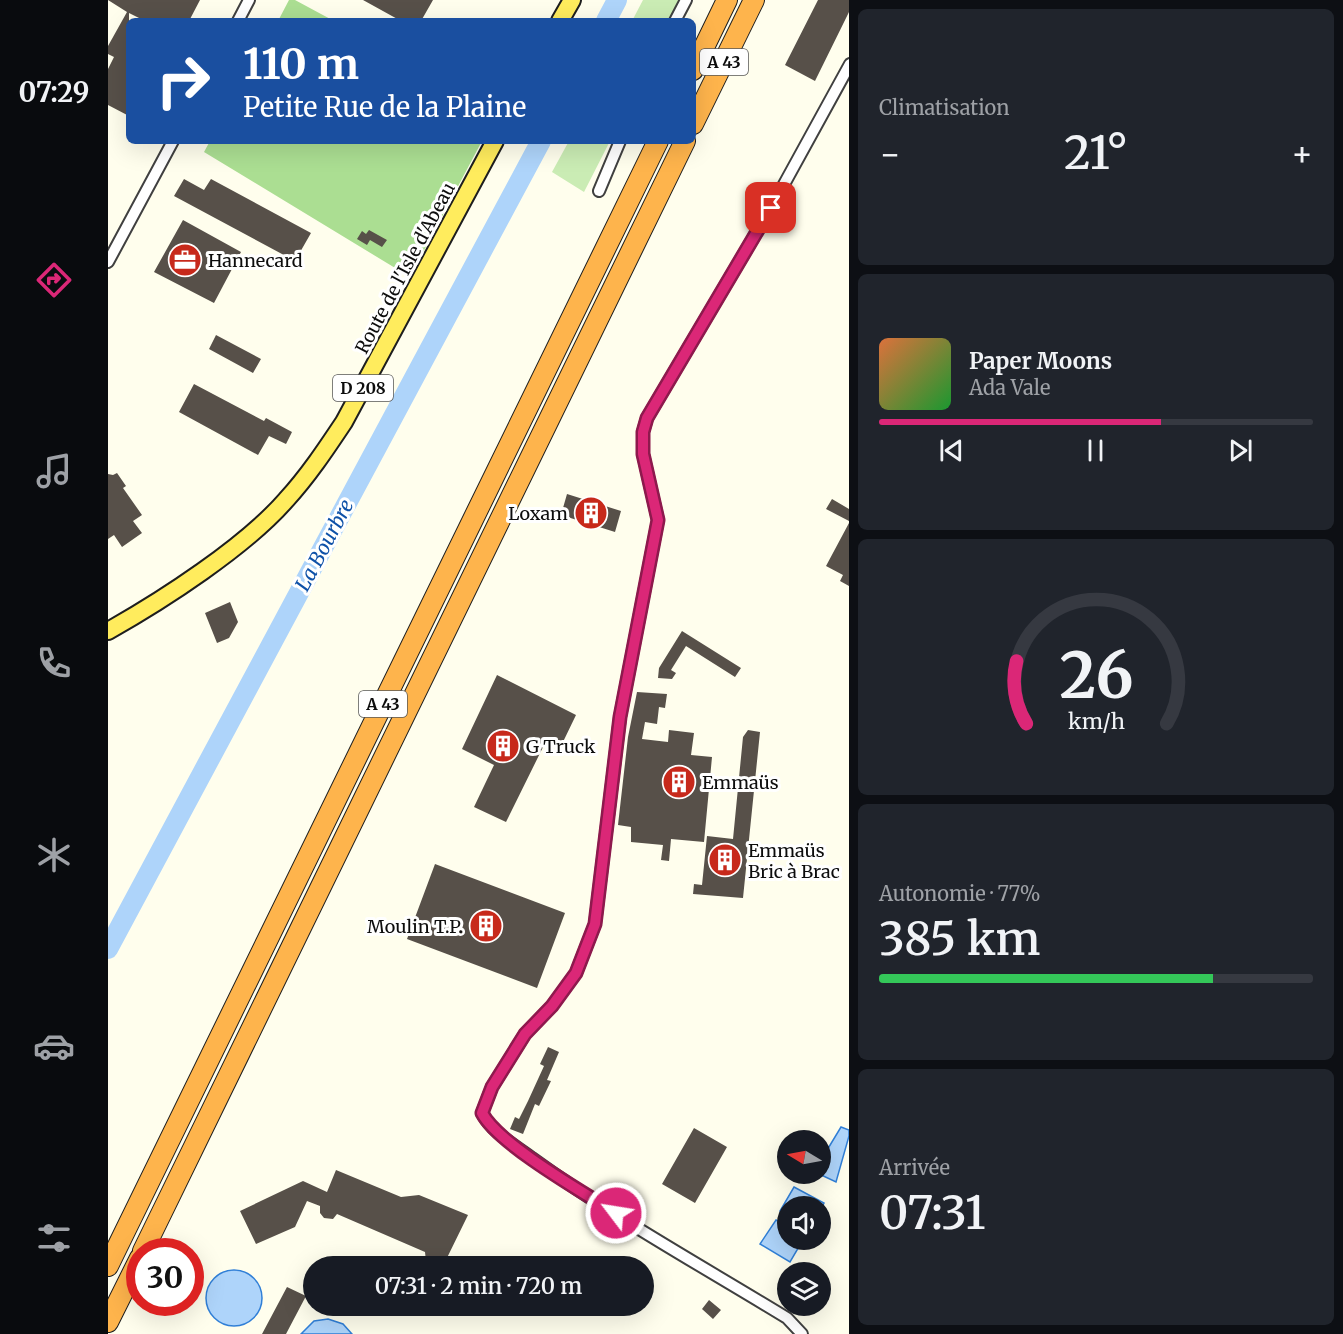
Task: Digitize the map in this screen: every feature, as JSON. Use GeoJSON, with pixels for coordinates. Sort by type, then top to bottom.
{"type":"FeatureCollection","features":[{"type":"Feature","properties":{"kind":"highway","name":"A 43"},"geometry":{"type":"LineString","coordinates":[[696,64],[727,0]]}},
{"type":"Feature","properties":{"kind":"highway","name":"A 43"},"geometry":{"type":"LineString","coordinates":[[696,118],[754,0]]}},
{"type":"Feature","properties":{"kind":"highway","name":"A 43"},"geometry":{"type":"LineString","coordinates":[[108,1266],[657,144]]}},
{"type":"Feature","properties":{"kind":"highway","name":"A 43"},"geometry":{"type":"LineString","coordinates":[[149,1238],[684,144]]}},
{"type":"Feature","properties":{"kind":"highway"},"geometry":{"type":"LineString","coordinates":[[108,1322],[126,1286]]}},
{"type":"Feature","properties":{"kind":"main road"},"geometry":{"type":"LineString","coordinates":[[562,18],[572,0]]}},
{"type":"Feature","properties":{"kind":"main road","name":"Route de l'Isle d'Abeau"},"geometry":{"type":"LineString","coordinates":[[108,631],[173,590],[255,529],[285,501],[317,462],[344,422],[493,144]]}},
{"type":"Feature","properties":{"kind":"main road","name":"Route de l'Isle d'Abeau"},"geometry":{"type":"LineString","coordinates":[[108,617],[173,590]]}},
{"type":"Feature","properties":{"kind":"street"},"geometry":{"type":"LineString","coordinates":[[240,18],[249,0]]}},
{"type":"Feature","properties":{"kind":"street"},"geometry":{"type":"LineString","coordinates":[[677,18],[686,0]]}},
{"type":"Feature","properties":{"kind":"street"},"geometry":{"type":"LineString","coordinates":[[802,1334],[788,1318],[560,1178],[500,1134],[487,1122],[482,1113],[485,1101],[525,1034],[552,1006],[576,973],[595,924],[620,717],[658,520],[643,454],[643,432],[647,418],[771,208],[849,64]]}},
{"type":"Feature","properties":{"kind":"street"},"geometry":{"type":"LineString","coordinates":[[108,262],[171,144]]}},
{"type":"Feature","properties":{"kind":"street"},"geometry":{"type":"LineString","coordinates":[[599,191],[619,144]]}},
{"type":"Feature","properties":{"kind":"green space"},"geometry":{"type":"Polygon","coordinates":[[[289,0],[295,0],[328,18],[280,18],[289,0]]]}},
{"type":"Feature","properties":{"kind":"green space"},"geometry":{"type":"Polygon","coordinates":[[[643,0],[680,0],[671,18],[634,18],[643,0]]]}},
{"type":"Feature","properties":{"kind":"green space"},"geometry":{"type":"Polygon","coordinates":[[[208,144],[480,144],[410,277],[204,152],[208,144]]]}},
{"type":"Feature","properties":{"kind":"green space"},"geometry":{"type":"Polygon","coordinates":[[[567,144],[608,144],[584,192],[552,172],[567,144]]]}},
{"type":"Feature","properties":{"kind":"water"},"geometry":{"type":"Polygon","coordinates":[[[841,1127],[849,1130],[836,1182],[831,1180],[831,1144],[841,1127]]]}},
{"type":"Feature","properties":{"kind":"water"},"geometry":{"type":"Polygon","coordinates":[[[794,1187],[811,1196],[789,1196],[794,1187]]]}},
{"type":"Feature","properties":{"kind":"water"},"geometry":{"type":"Polygon","coordinates":[[[776,1220],[777,1250],[797,1250],[790,1262],[760,1244],[776,1220]]]}},
{"type":"Feature","properties":{"kind":"water"},"geometry":{"type":"Polygon","coordinates":[[[234,1270],[245,1272],[254,1278],[260,1287],[262,1298],[260,1309],[254,1318],[245,1324],[234,1326],[223,1324],[214,1318],[208,1309],[206,1298],[208,1287],[214,1278],[223,1272],[234,1270]]]}},
{"type":"Feature","properties":{"kind":"water"},"geometry":{"type":"Polygon","coordinates":[[[328,1319],[343,1324],[352,1334],[301,1334],[314,1321],[328,1319]]]}},
{"type":"Feature","properties":{"kind":"building"},"geometry":{"type":"Polygon","coordinates":[[[108,0],[200,0],[191,18],[139,18],[129,13],[129,18],[126,18],[126,114],[108,105],[108,69],[114,57],[108,54],[108,46],[127,12],[108,0]]]}},
{"type":"Feature","properties":{"kind":"building"},"geometry":{"type":"Polygon","coordinates":[[[363,0],[433,0],[423,18],[396,18],[363,0]]]}},
{"type":"Feature","properties":{"kind":"building"},"geometry":{"type":"Polygon","coordinates":[[[818,0],[849,0],[849,12],[815,81],[785,65],[818,0]]]}},
{"type":"Feature","properties":{"kind":"building"},"geometry":{"type":"Polygon","coordinates":[[[184,179],[204,190],[211,179],[311,233],[295,261],[174,196],[184,179]]]}},
{"type":"Feature","properties":{"kind":"building"},"geometry":{"type":"Polygon","coordinates":[[[183,220],[241,252],[214,303],[154,272],[183,220]]]}},
{"type":"Feature","properties":{"kind":"building"},"geometry":{"type":"Polygon","coordinates":[[[369,230],[387,240],[382,247],[370,240],[367,245],[357,239],[362,231],[366,234],[369,230]]]}},
{"type":"Feature","properties":{"kind":"building"},"geometry":{"type":"Polygon","coordinates":[[[216,335],[261,359],[253,373],[209,349],[216,335]]]}},
{"type":"Feature","properties":{"kind":"building"},"geometry":{"type":"Polygon","coordinates":[[[194,384],[264,421],[266,418],[292,432],[286,444],[269,436],[258,455],[179,412],[194,384]]]}},
{"type":"Feature","properties":{"kind":"building"},"geometry":{"type":"Polygon","coordinates":[[[117,473],[126,486],[123,488],[142,515],[133,521],[142,533],[122,547],[114,535],[108,539],[108,474],[117,473]]]}},
{"type":"Feature","properties":{"kind":"building","name":"Loxam"},"geometry":{"type":"Polygon","coordinates":[[[567,494],[621,511],[615,532],[561,515],[567,494]]]}},
{"type":"Feature","properties":{"kind":"building"},"geometry":{"type":"Polygon","coordinates":[[[832,499],[849,509],[849,521],[826,509],[832,499]]]}},
{"type":"Feature","properties":{"kind":"building"},"geometry":{"type":"Polygon","coordinates":[[[849,523],[849,586],[840,581],[843,575],[826,566],[849,523]]]}},
{"type":"Feature","properties":{"kind":"building"},"geometry":{"type":"Polygon","coordinates":[[[230,602],[238,622],[229,638],[217,643],[205,613],[230,602]]]}},
{"type":"Feature","properties":{"kind":"building"},"geometry":{"type":"Polygon","coordinates":[[[682,631],[741,668],[735,677],[686,646],[671,670],[676,673],[672,679],[658,678],[659,668],[682,631]]]}},
{"type":"Feature","properties":{"kind":"building","name":"G Truck"},"geometry":{"type":"Polygon","coordinates":[[[497,675],[576,715],[562,744],[548,737],[506,822],[474,807],[494,765],[462,749],[497,675]]]}},
{"type":"Feature","properties":{"kind":"building","name":"Emmaüs"},"geometry":{"type":"Polygon","coordinates":[[[637,692],[667,694],[665,708],[659,707],[657,724],[645,722],[642,739],[668,742],[669,730],[694,733],[691,755],[712,757],[704,842],[671,839],[669,861],[661,860],[663,845],[631,842],[631,827],[618,825],[628,737],[637,692]]]}},
{"type":"Feature","properties":{"kind":"building"},"geometry":{"type":"Polygon","coordinates":[[[748,730],[760,732],[743,898],[693,894],[694,884],[702,885],[707,836],[733,839],[743,737],[748,730]]]}},
{"type":"Feature","properties":{"kind":"building","name":"Moulin T.P."},"geometry":{"type":"Polygon","coordinates":[[[435,864],[565,913],[537,988],[407,939],[435,864]]]}},
{"type":"Feature","properties":{"kind":"building"},"geometry":{"type":"Polygon","coordinates":[[[548,1047],[559,1052],[547,1080],[551,1081],[539,1106],[535,1104],[523,1134],[510,1129],[515,1117],[519,1119],[528,1101],[544,1066],[540,1064],[548,1047]]]}},
{"type":"Feature","properties":{"kind":"building"},"geometry":{"type":"Polygon","coordinates":[[[694,1128],[727,1147],[695,1203],[662,1184],[694,1128]]]}},
{"type":"Feature","properties":{"kind":"building"},"geometry":{"type":"Polygon","coordinates":[[[336,1170],[401,1197],[419,1195],[468,1215],[448,1256],[425,1256],[425,1252],[337,1214],[333,1219],[324,1218],[320,1213],[320,1206],[307,1201],[295,1227],[256,1244],[240,1211],[303,1181],[327,1192],[336,1170]]]}},
{"type":"Feature","properties":{"kind":"building"},"geometry":{"type":"Polygon","coordinates":[[[287,1287],[303,1295],[303,1302],[286,1334],[262,1334],[287,1287]]]}},
{"type":"Feature","properties":{"kind":"building"},"geometry":{"type":"Polygon","coordinates":[[[709,1300],[721,1310],[713,1319],[702,1309],[709,1300]]]}},
{"type":"Feature","properties":{"kind":"waterway","name":"La Bourbre"},"geometry":{"type":"LineString","coordinates":[[608,18],[617,0]]}},
{"type":"Feature","properties":{"kind":"waterway","name":"La Bourbre"},"geometry":{"type":"LineString","coordinates":[[108,949],[539,144]]}},
{"type":"Feature","properties":{"kind":"place","name":"Hannecard"},"geometry":{"type":"Point","coordinates":[185,260]}},
{"type":"Feature","properties":{"kind":"place","name":"Loxam"},"geometry":{"type":"Point","coordinates":[591,513]}},
{"type":"Feature","properties":{"kind":"place","name":"G Truck"},"geometry":{"type":"Point","coordinates":[503,746]}},
{"type":"Feature","properties":{"kind":"place","name":"Emmaüs"},"geometry":{"type":"Point","coordinates":[679,782]}},
{"type":"Feature","properties":{"kind":"place","name":"Emmaüs Bric à Brac"},"geometry":{"type":"Point","coordinates":[725,860]}},
{"type":"Feature","properties":{"kind":"place","name":"Moulin T.P."},"geometry":{"type":"Point","coordinates":[486,926]}},
{"type":"Feature","properties":{"kind":"route"},"geometry":{"type":"LineString","coordinates":[[616,1213],[560,1178],[500,1134],[487,1122],[482,1113],[492,1087],[525,1034],[552,1006],[576,973],[595,924],[620,717],[658,520],[643,454],[643,432],[647,418],[771,208]]}}]}
